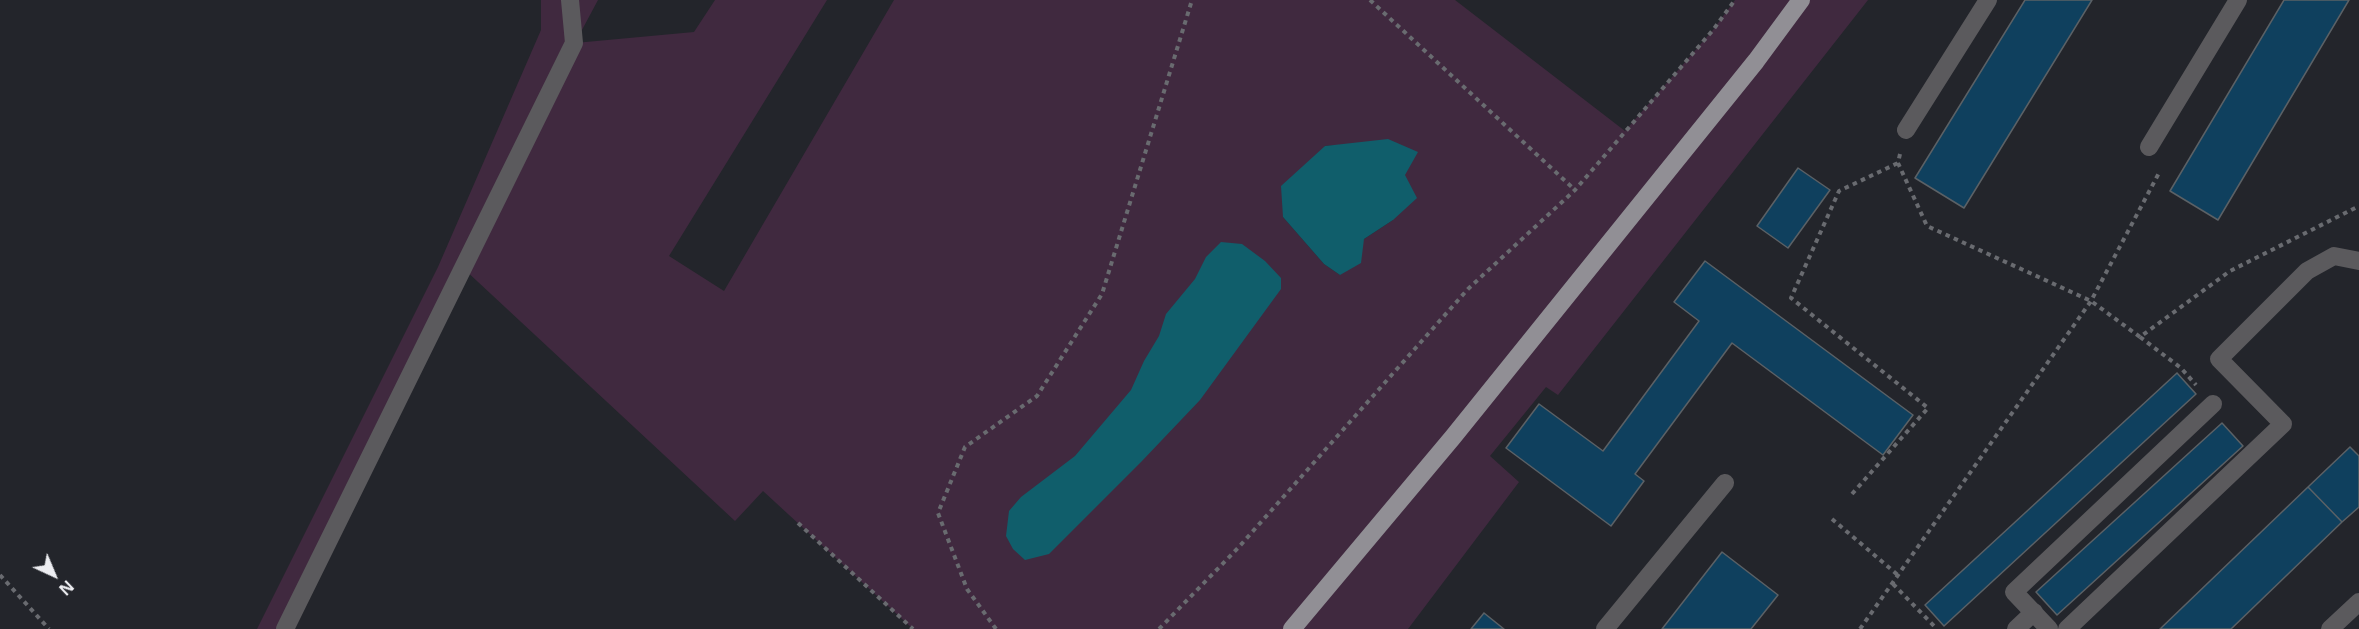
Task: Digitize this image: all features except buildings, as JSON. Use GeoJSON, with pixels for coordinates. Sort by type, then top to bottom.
{"type":"FeatureCollection","features":[{"type":"Feature","properties":{"kind":"main road"},"geometry":{"type":"LineString","coordinates":[[1292,629],[1453,437],[1756,62],[1801,0]]}},
{"type":"Feature","properties":{"kind":"street"},"geometry":{"type":"LineString","coordinates":[[285,629],[574,43],[570,0]]}},
{"type":"Feature","properties":{"kind":"street"},"geometry":{"type":"LineString","coordinates":[[1906,130],[1988,0]]}},
{"type":"Feature","properties":{"kind":"street"},"geometry":{"type":"LineString","coordinates":[[2151,143],[2238,0]]}},
{"type":"Feature","properties":{"kind":"street"},"geometry":{"type":"LineString","coordinates":[[2067,629],[2283,423],[2219,359],[2307,271],[2334,256],[2359,261]]}},
{"type":"Feature","properties":{"kind":"street"},"geometry":{"type":"LineString","coordinates":[[2049,629],[2014,592],[2213,404]]}},
{"type":"Feature","properties":{"kind":"street"},"geometry":{"type":"LineString","coordinates":[[1605,629],[1725,483]]}},
{"type":"Feature","properties":{"kind":"street"},"geometry":{"type":"LineString","coordinates":[[2330,629],[2359,602]]}},
{"type":"Feature","properties":{"kind":"street"},"geometry":{"type":"LineString","coordinates":[[2016,629],[2034,612]]}},
{"type":"Feature","properties":{"kind":"path"},"geometry":{"type":"LineString","coordinates":[[996,629],[967,589],[938,513],[965,447],[1037,396],[1102,294],[1192,0]]}},
{"type":"Feature","properties":{"kind":"path"},"geometry":{"type":"LineString","coordinates":[[1370,0],[1575,190]]}},
{"type":"Feature","properties":{"kind":"path"},"geometry":{"type":"LineString","coordinates":[[1159,629],[1238,548],[1468,289],[1575,190],[1706,38],[1735,0]]}},
{"type":"Feature","properties":{"kind":"path"},"geometry":{"type":"LineString","coordinates":[[1906,130],[1898,163],[1927,226],[2091,301],[2181,368],[2213,404]]}},
{"type":"Feature","properties":{"kind":"path"},"geometry":{"type":"LineString","coordinates":[[1860,629],[2091,301],[2168,158],[2151,143]]}},
{"type":"Feature","properties":{"kind":"path"},"geometry":{"type":"LineString","coordinates":[[1852,494],[1928,408],[1791,298],[1839,191],[1898,163]]}},
{"type":"Feature","properties":{"kind":"path"},"geometry":{"type":"LineString","coordinates":[[2140,337],[2230,271],[2359,206]]}},
{"type":"Feature","properties":{"kind":"path"},"geometry":{"type":"LineString","coordinates":[[1832,519],[1899,576]]}},
{"type":"Feature","properties":{"kind":"path"},"geometry":{"type":"LineString","coordinates":[[798,523],[913,629]]}},
{"type":"Feature","properties":{"kind":"path"},"geometry":{"type":"LineString","coordinates":[[0,575],[49,629]]}},
{"type":"Feature","properties":{"kind":"path"},"geometry":{"type":"LineString","coordinates":[[1893,584],[1937,629]]}},
{"type":"Feature","properties":{"kind":"shaded area"},"geometry":{"type":"Polygon","coordinates":[[[541,0],[598,0],[575,43],[694,32],[715,0],[827,0],[669,256],[724,291],[894,0],[1455,0],[1625,131],[1713,30],[1735,0],[1868,0],[1558,395],[1546,387],[1490,456],[1519,482],[1408,629],[913,629],[763,491],[735,521],[463,268],[285,629],[257,629],[438,267],[541,30],[541,0]],[[1353,144],[1325,146],[1283,217],[1324,264],[1340,275],[1364,239],[1393,220],[1353,144]]]}},
{"type":"Feature","properties":{"kind":"water"},"geometry":{"type":"Polygon","coordinates":[[[1388,139],[1418,152],[1405,175],[1417,198],[1393,220],[1364,239],[1361,263],[1340,275],[1324,264],[1283,217],[1281,186],[1325,146],[1388,139]]]}},
{"type":"Feature","properties":{"kind":"water"},"geometry":{"type":"Polygon","coordinates":[[[1221,242],[1242,244],[1265,261],[1281,278],[1281,289],[1200,400],[1049,554],[1025,560],[1013,549],[1006,536],[1009,511],[1021,497],[1075,456],[1131,390],[1144,361],[1159,336],[1166,314],[1195,279],[1206,257],[1221,242]]]}}]}
